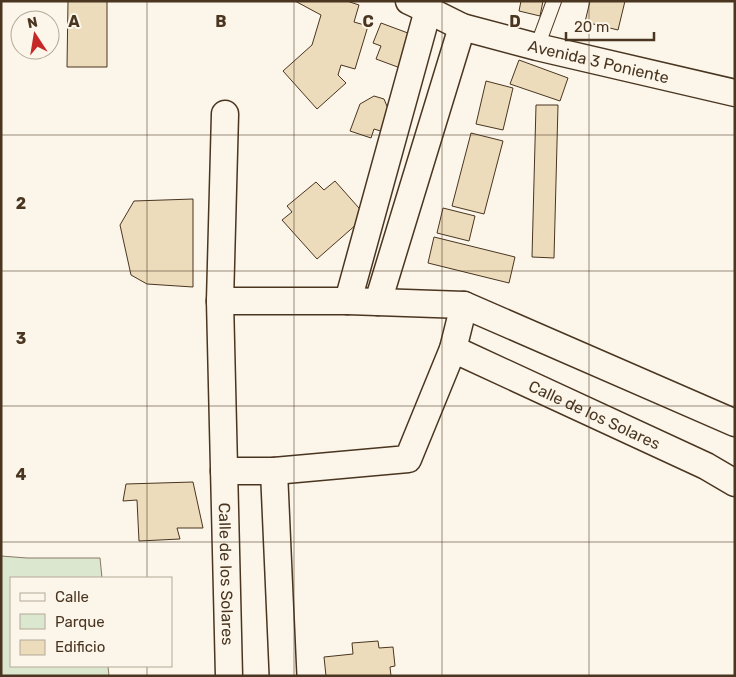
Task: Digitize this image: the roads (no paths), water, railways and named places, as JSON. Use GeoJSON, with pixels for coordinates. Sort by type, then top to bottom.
{"type":"FeatureCollection","features":[{"type":"Feature","properties":{"kind":"street","name":"Avenida 3 Poniente"},"geometry":{"type":"LineString","coordinates":[[419,6],[462,28],[735,93]]}},
{"type":"Feature","properties":{"kind":"street"},"geometry":{"type":"LineString","coordinates":[[348,301],[419,6]]}},
{"type":"Feature","properties":{"kind":"street"},"geometry":{"type":"LineString","coordinates":[[378,302],[462,28]]}},
{"type":"Feature","properties":{"kind":"street","name":"Calle de los Solares"},"geometry":{"type":"LineString","coordinates":[[225,114],[220,301],[229,676]]}},
{"type":"Feature","properties":{"kind":"street"},"geometry":{"type":"LineString","coordinates":[[220,301],[348,301],[464,305],[735,422]]}},
{"type":"Feature","properties":{"kind":"street"},"geometry":{"type":"LineString","coordinates":[[224,471],[274,470],[408,459],[452,349],[464,305]]}},
{"type":"Feature","properties":{"kind":"street","name":"Calle de los Solares"},"geometry":{"type":"LineString","coordinates":[[452,349],[706,466],[735,483]]}},
{"type":"Feature","properties":{"kind":"street"},"geometry":{"type":"LineString","coordinates":[[274,470],[283,676]]}},
{"type":"Feature","properties":{"kind":"lane"},"geometry":{"type":"LineString","coordinates":[[537,47],[554,1]]}}]}
